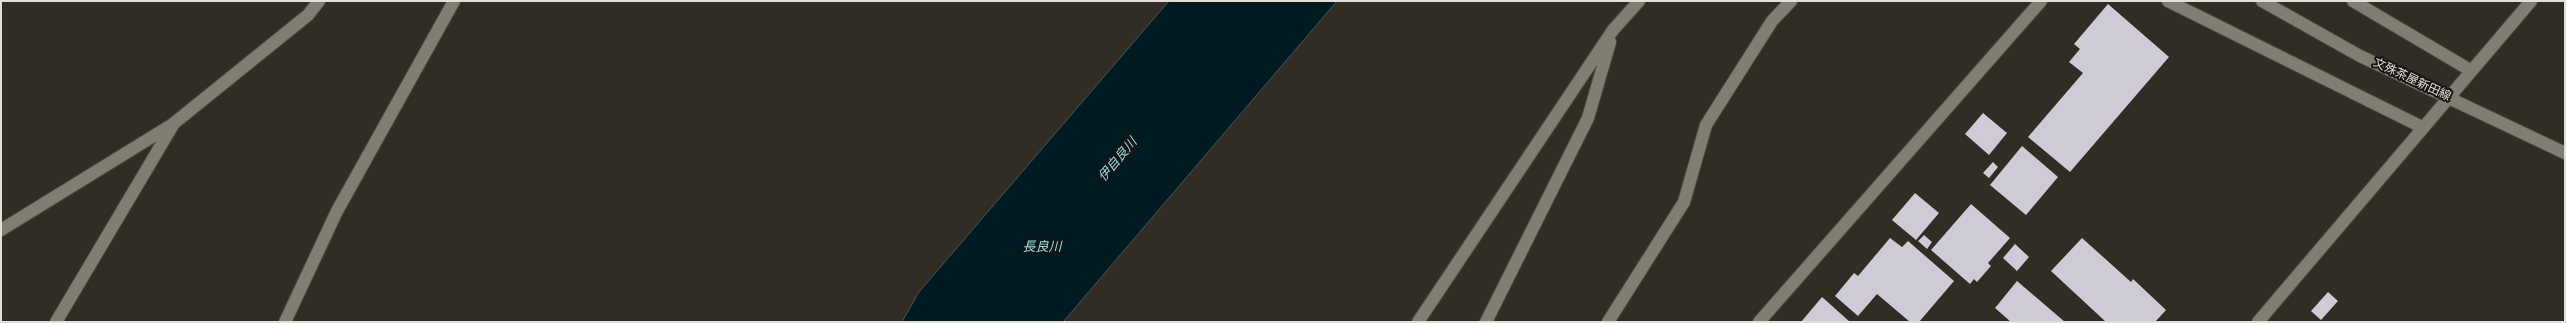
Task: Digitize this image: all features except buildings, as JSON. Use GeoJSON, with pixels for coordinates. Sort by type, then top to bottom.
{"type":"FeatureCollection","features":[{"type":"Feature","properties":{"kind":"street"},"geometry":{"type":"LineString","coordinates":[[1,230],[173,124],[308,15],[319,1]]}},
{"type":"Feature","properties":{"kind":"street"},"geometry":{"type":"LineString","coordinates":[[285,322],[337,211],[454,1]]}},
{"type":"Feature","properties":{"kind":"street"},"geometry":{"type":"LineString","coordinates":[[1418,322],[1613,30],[1639,1]]}},
{"type":"Feature","properties":{"kind":"street"},"geometry":{"type":"LineString","coordinates":[[1608,322],[1684,202],[1706,125],[1772,21],[1791,1]]}},
{"type":"Feature","properties":{"kind":"street"},"geometry":{"type":"LineString","coordinates":[[1759,322],[2041,1]]}},
{"type":"Feature","properties":{"kind":"street"},"geometry":{"type":"LineString","coordinates":[[2168,1],[2422,127]]}},
{"type":"Feature","properties":{"kind":"street","name":"文殊茶屋新田線"},"geometry":{"type":"LineString","coordinates":[[2262,1],[2360,56],[2565,153]]}},
{"type":"Feature","properties":{"kind":"street"},"geometry":{"type":"LineString","coordinates":[[2353,1],[2470,70]]}},
{"type":"Feature","properties":{"kind":"street"},"geometry":{"type":"LineString","coordinates":[[2258,322],[2447,97],[2531,1]]}},
{"type":"Feature","properties":{"kind":"street"},"geometry":{"type":"LineString","coordinates":[[1486,322],[1588,118],[1613,30]]}},
{"type":"Feature","properties":{"kind":"street"},"geometry":{"type":"LineString","coordinates":[[56,322],[173,124]]}},
{"type":"Feature","properties":{"kind":"water","name":"長良川"},"geometry":{"type":"Polygon","coordinates":[[[1169,1],[1337,1],[1063,322],[902,322],[919,292],[1169,1]]]}},
{"type":"Feature","properties":{"kind":"water label","name":"伊自良川"},"geometry":{"type":"Point","coordinates":[1118,160]}}]}
